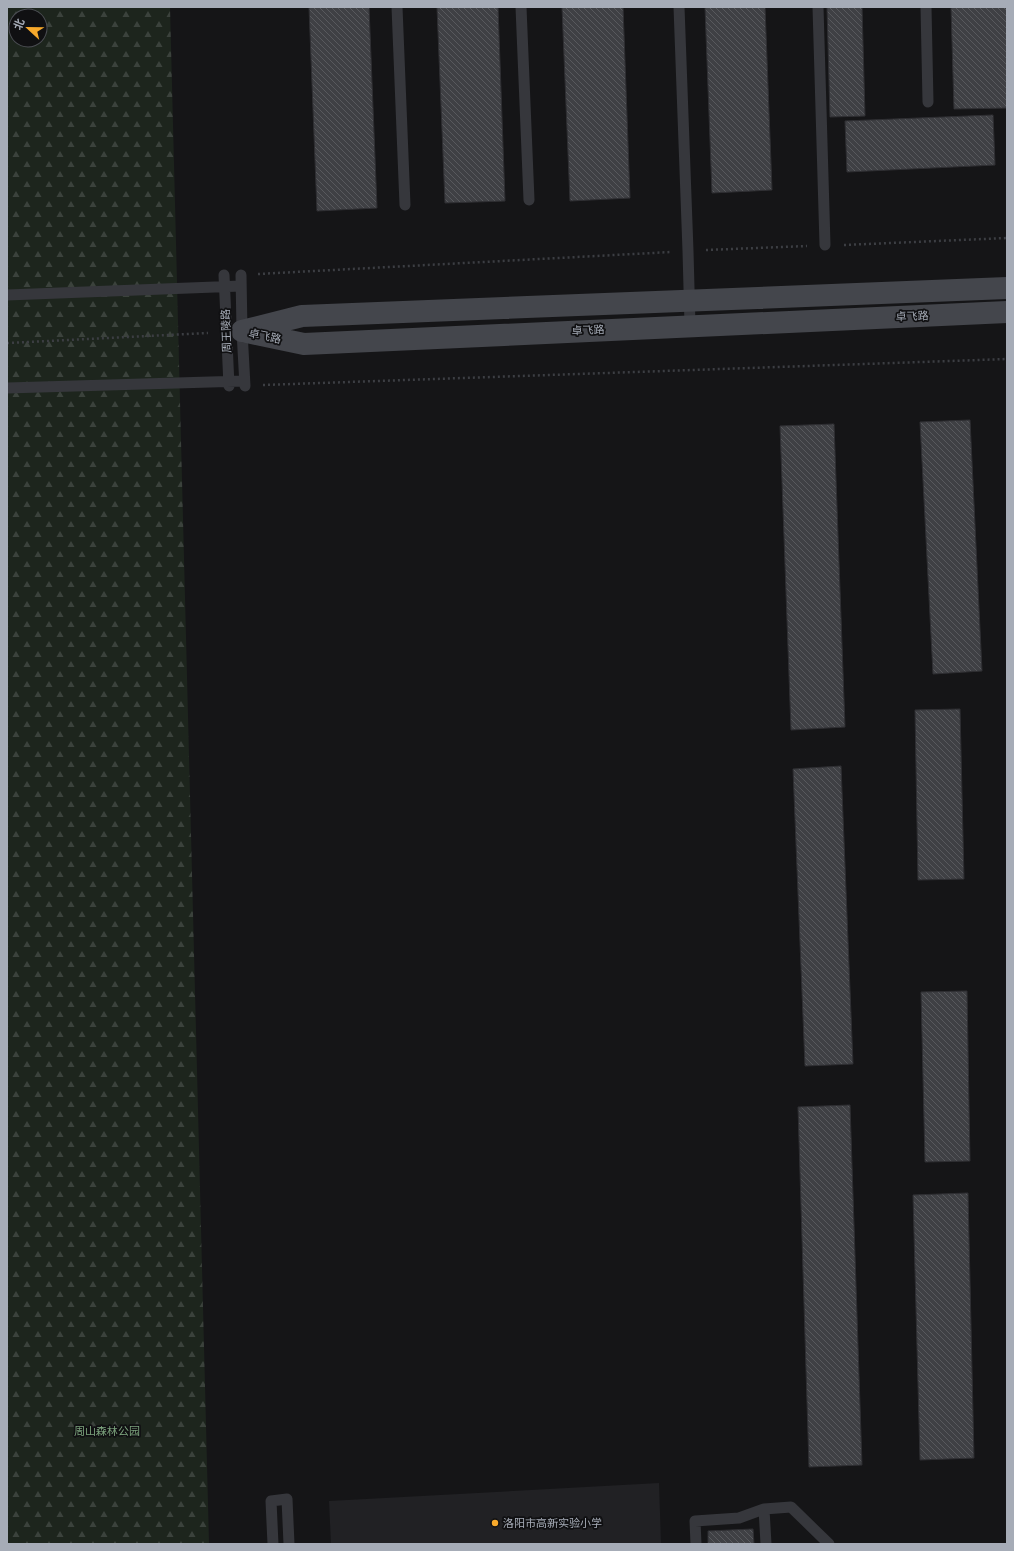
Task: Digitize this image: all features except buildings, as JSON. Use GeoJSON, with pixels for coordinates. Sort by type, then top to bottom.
{"type":"FeatureCollection","features":[{"type":"Feature","properties":{"kind":"street","name":"卓飞路"},"geometry":{"type":"LineString","coordinates":[[234,331],[302,316],[1007,288]]}},
{"type":"Feature","properties":{"kind":"street","name":"卓飞路"},"geometry":{"type":"LineString","coordinates":[[234,331],[304,344],[690,325],[1007,312]]}},
{"type":"Feature","properties":{"kind":"lane"},"geometry":{"type":"LineString","coordinates":[[397,7],[404,205]]}},
{"type":"Feature","properties":{"kind":"lane"},"geometry":{"type":"LineString","coordinates":[[521,7],[529,200]]}},
{"type":"Feature","properties":{"kind":"lane"},"geometry":{"type":"LineString","coordinates":[[679,7],[690,325]]}},
{"type":"Feature","properties":{"kind":"lane"},"geometry":{"type":"LineString","coordinates":[[818,7],[825,245]]}},
{"type":"Feature","properties":{"kind":"lane"},"geometry":{"type":"LineString","coordinates":[[926,7],[928,102]]}},
{"type":"Feature","properties":{"kind":"lane","name":"周王陵路"},"geometry":{"type":"LineString","coordinates":[[224,281],[244,384]]}},
{"type":"Feature","properties":{"kind":"lane"},"geometry":{"type":"LineString","coordinates":[[7,295],[241,281]]}},
{"type":"Feature","properties":{"kind":"lane","name":"周王陵路"},"geometry":{"type":"LineString","coordinates":[[229,384],[241,281]]}},
{"type":"Feature","properties":{"kind":"lane"},"geometry":{"type":"LineString","coordinates":[[7,388],[244,384]]}},
{"type":"Feature","properties":{"kind":"lane"},"geometry":{"type":"LineString","coordinates":[[273,1544],[271,1501],[287,1499],[289,1544]]}},
{"type":"Feature","properties":{"kind":"lane"},"geometry":{"type":"LineString","coordinates":[[696,1544],[695,1521],[739,1518],[764,1509],[791,1507],[829,1544]]}},
{"type":"Feature","properties":{"kind":"lane"},"geometry":{"type":"LineString","coordinates":[[764,1509],[766,1544]]}},
{"type":"Feature","properties":{"kind":"path"},"geometry":{"type":"LineString","coordinates":[[241,281],[688,251],[1007,238]]}},
{"type":"Feature","properties":{"kind":"path"},"geometry":{"type":"LineString","coordinates":[[7,343],[234,331]]}},
{"type":"Feature","properties":{"kind":"path"},"geometry":{"type":"LineString","coordinates":[[244,384],[1007,359]]}},
{"type":"Feature","properties":{"kind":"shaded area","name":"洛阳市高新实验小学"},"geometry":{"type":"Polygon","coordinates":[[[659,1483],[661,1544],[331,1544],[329,1501],[659,1483]]]}},
{"type":"Feature","properties":{"kind":"green space","name":"周山森林公园"},"geometry":{"type":"Polygon","coordinates":[[[7,7],[170,7],[209,1544],[7,1544],[7,7]]]}},
{"type":"Feature","properties":{"kind":"place","name":"洛阳市高新实验小学"},"geometry":{"type":"Point","coordinates":[495,1523]}}]}
